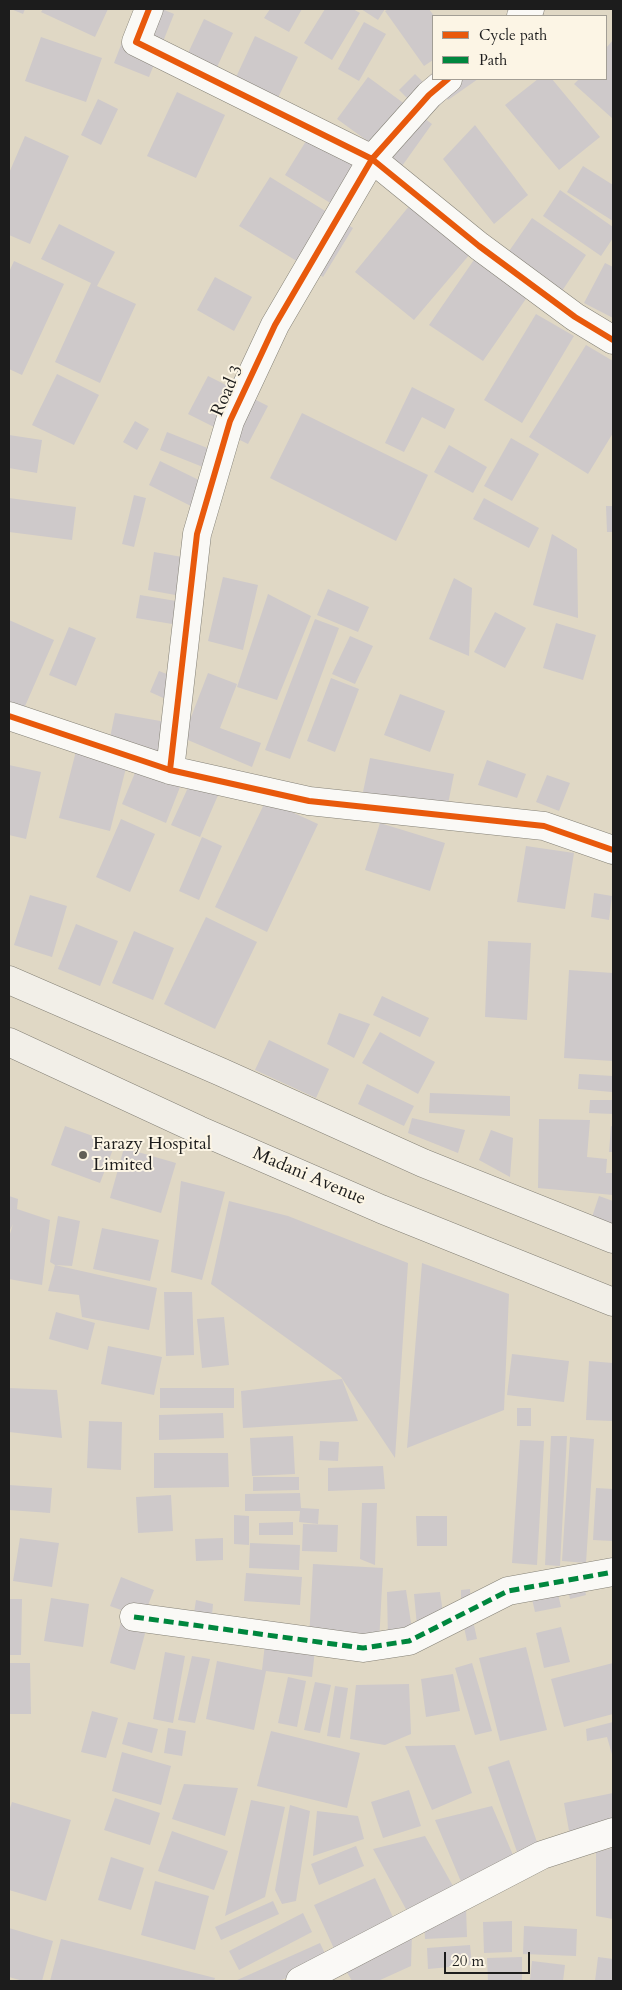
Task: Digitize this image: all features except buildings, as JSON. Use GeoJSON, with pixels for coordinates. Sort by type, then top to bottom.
{"type":"FeatureCollection","features":[{"type":"Feature","properties":{"kind":"main road"},"geometry":{"type":"LineString","coordinates":[[9,980],[220,1072],[423,1164],[613,1240]]}},
{"type":"Feature","properties":{"kind":"main road","name":"Madani Avenue"},"geometry":{"type":"LineString","coordinates":[[9,1042],[199,1130],[381,1209],[613,1302]]}},
{"type":"Feature","properties":{"kind":"street"},"geometry":{"type":"LineString","coordinates":[[149,9],[136,42],[372,159],[479,246],[575,317],[613,340]]}},
{"type":"Feature","properties":{"kind":"street","name":"Road 3"},"geometry":{"type":"LineString","coordinates":[[170,770],[197,534],[230,420],[275,325],[372,159],[429,96],[447,80]]}},
{"type":"Feature","properties":{"kind":"street"},"geometry":{"type":"LineString","coordinates":[[9,717],[170,770],[309,801],[544,826],[613,850]]}},
{"type":"Feature","properties":{"kind":"street"},"geometry":{"type":"LineString","coordinates":[[134,1617],[363,1648],[409,1641],[508,1591],[613,1572]]}},
{"type":"Feature","properties":{"kind":"street"},"geometry":{"type":"LineString","coordinates":[[300,1981],[542,1855],[613,1832]]}},
{"type":"Feature","properties":{"kind":"marked path"},"geometry":{"type":"LineString","coordinates":[[134,1617],[363,1648],[409,1641],[508,1591],[613,1572]]}},
{"type":"Feature","properties":{"kind":"cycle path"},"geometry":{"type":"LineString","coordinates":[[149,9],[136,42],[372,159],[479,246],[575,317],[613,340]]}},
{"type":"Feature","properties":{"kind":"cycle path"},"geometry":{"type":"LineString","coordinates":[[170,770],[197,534],[230,421],[275,325],[372,159],[429,95],[447,80]]}},
{"type":"Feature","properties":{"kind":"cycle path"},"geometry":{"type":"LineString","coordinates":[[9,716],[170,770],[309,801],[544,826],[613,850]]}},
{"type":"Feature","properties":{"kind":"place","name":"Farazy Hospital Limited"},"geometry":{"type":"Point","coordinates":[83,1155]}}]}
